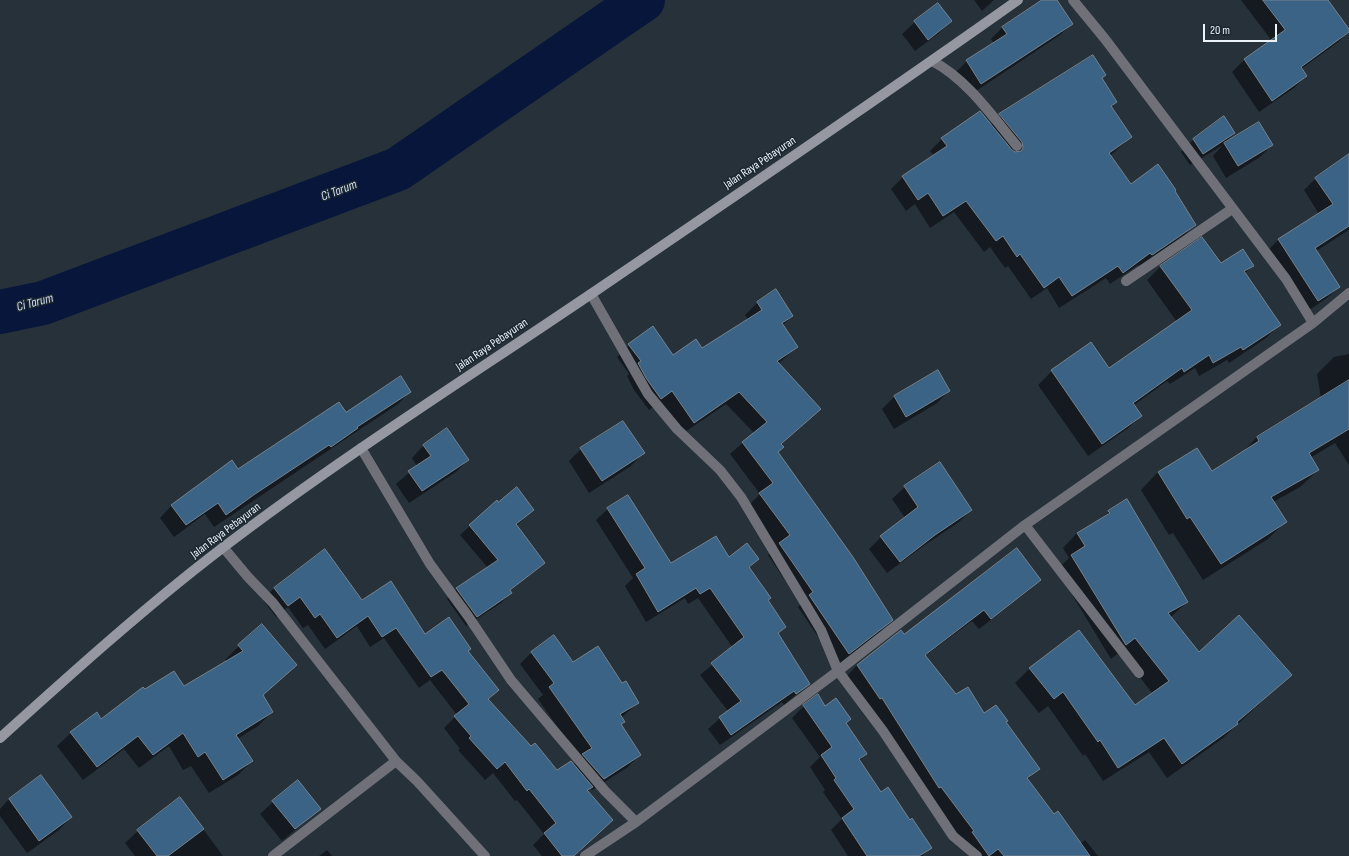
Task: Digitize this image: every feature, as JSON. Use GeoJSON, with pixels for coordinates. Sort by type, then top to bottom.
{"type":"FeatureCollection","features":[{"type":"Feature","properties":{"kind":"main road","name":"Jalan Raya Pebayuran"},"geometry":{"type":"LineString","coordinates":[[0,738],[155,601],[224,548],[361,448],[591,294],[932,61],[1018,0]]}},
{"type":"Feature","properties":{"kind":"street"},"geometry":{"type":"LineString","coordinates":[[1073,0],[1105,39],[1286,279],[1313,323]]}},
{"type":"Feature","properties":{"kind":"street"},"geometry":{"type":"LineString","coordinates":[[932,61],[943,67],[982,102],[1017,146]]}},
{"type":"Feature","properties":{"kind":"street"},"geometry":{"type":"LineString","coordinates":[[1126,281],[1232,209]]}},
{"type":"Feature","properties":{"kind":"street"},"geometry":{"type":"LineString","coordinates":[[585,856],[636,822],[838,671],[1024,525],[1313,323],[1349,293]]}},
{"type":"Feature","properties":{"kind":"street"},"geometry":{"type":"LineString","coordinates":[[591,294],[648,394],[677,429],[720,470],[741,497],[821,630],[838,671],[884,731],[949,831],[977,856]]}},
{"type":"Feature","properties":{"kind":"street"},"geometry":{"type":"LineString","coordinates":[[361,448],[430,564],[468,616],[511,680],[606,792],[636,822]]}},
{"type":"Feature","properties":{"kind":"street"},"geometry":{"type":"LineString","coordinates":[[1024,525],[1139,673]]}},
{"type":"Feature","properties":{"kind":"street"},"geometry":{"type":"LineString","coordinates":[[224,548],[248,577],[273,603],[396,761],[416,780],[485,856]]}},
{"type":"Feature","properties":{"kind":"street"},"geometry":{"type":"LineString","coordinates":[[273,856],[396,761]]}},
{"type":"Feature","properties":{"kind":"building"},"geometry":{"type":"Polygon","coordinates":[[[1042,0],[1057,0],[1073,24],[981,84],[966,60],[1007,34],[1002,27],[1042,0]]]}},
{"type":"Feature","properties":{"kind":"building"},"geometry":{"type":"Polygon","coordinates":[[[1263,0],[1328,0],[1349,29],[1349,32],[1301,67],[1307,76],[1272,101],[1244,59],[1285,30],[1263,0]]]}},
{"type":"Feature","properties":{"kind":"building"},"geometry":{"type":"Polygon","coordinates":[[[938,3],[952,21],[928,40],[914,21],[938,3]]]}},
{"type":"Feature","properties":{"kind":"building"},"geometry":{"type":"Polygon","coordinates":[[[1093,55],[1106,75],[1102,78],[1117,102],[1111,106],[1132,137],[1109,153],[1131,184],[1158,164],[1176,190],[1175,191],[1196,225],[1152,255],[1150,253],[1123,273],[1118,266],[1072,296],[1059,277],[1044,288],[1020,254],[1017,257],[1003,236],[996,241],[966,201],[943,216],[928,193],[918,200],[902,176],[947,146],[941,138],[980,111],[1012,150],[1015,152],[1021,151],[1023,148],[1022,142],[999,114],[1093,55]]]}},
{"type":"Feature","properties":{"kind":"building"},"geometry":{"type":"Polygon","coordinates":[[[1224,116],[1235,133],[1203,154],[1193,139],[1224,116]]]}},
{"type":"Feature","properties":{"kind":"building"},"geometry":{"type":"Polygon","coordinates":[[[1259,122],[1273,145],[1238,166],[1224,143],[1259,122]]]}},
{"type":"Feature","properties":{"kind":"building"},"geometry":{"type":"Polygon","coordinates":[[[1349,154],[1349,226],[1315,248],[1340,287],[1318,301],[1278,239],[1333,204],[1315,178],[1349,154]]]}},
{"type":"Feature","properties":{"kind":"building"},"geometry":{"type":"Polygon","coordinates":[[[1202,237],[1221,263],[1243,249],[1254,266],[1244,271],[1281,325],[1243,350],[1241,347],[1213,363],[1209,355],[1184,372],[1182,368],[1133,403],[1142,416],[1102,444],[1051,370],[1091,342],[1109,368],[1192,310],[1160,266],[1202,237]]]}},
{"type":"Feature","properties":{"kind":"building"},"geometry":{"type":"Polygon","coordinates":[[[776,289],[793,316],[782,323],[798,347],[777,361],[821,409],[781,444],[784,447],[778,452],[853,557],[893,620],[849,654],[809,595],[813,592],[779,543],[790,535],[759,493],[773,483],[742,442],[767,422],[739,392],[694,423],[672,391],[661,399],[646,378],[638,363],[641,361],[628,344],[653,326],[673,355],[696,339],[702,348],[762,310],[757,302],[776,289]]]}},
{"type":"Feature","properties":{"kind":"building"},"geometry":{"type":"Polygon","coordinates":[[[938,370],[950,391],[906,417],[894,396],[938,370]]]}},
{"type":"Feature","properties":{"kind":"building"},"geometry":{"type":"Polygon","coordinates":[[[401,376],[411,392],[357,427],[358,428],[331,447],[329,445],[226,515],[218,503],[186,525],[171,505],[232,460],[238,469],[339,402],[346,412],[401,376]]]}},
{"type":"Feature","properties":{"kind":"building"},"geometry":{"type":"Polygon","coordinates":[[[1349,380],[1349,429],[1309,453],[1319,470],[1271,497],[1287,522],[1221,564],[1190,517],[1187,519],[1158,472],[1197,448],[1212,471],[1259,441],[1257,437],[1349,380]]]}},
{"type":"Feature","properties":{"kind":"building"},"geometry":{"type":"Polygon","coordinates":[[[623,421],[645,453],[602,481],[580,448],[623,421]]]}},
{"type":"Feature","properties":{"kind":"building"},"geometry":{"type":"Polygon","coordinates":[[[447,428],[469,460],[422,491],[408,471],[431,456],[423,445],[447,428]]]}},
{"type":"Feature","properties":{"kind":"building"},"geometry":{"type":"Polygon","coordinates":[[[940,462],[972,510],[935,535],[900,562],[880,536],[918,507],[904,486],[940,462]]]}},
{"type":"Feature","properties":{"kind":"building"},"geometry":{"type":"Polygon","coordinates":[[[517,487],[534,510],[516,524],[545,563],[510,590],[512,593],[477,617],[456,588],[498,560],[469,525],[497,500],[498,502],[517,487]]]}},
{"type":"Feature","properties":{"kind":"building"},"geometry":{"type":"Polygon","coordinates":[[[628,495],[671,563],[716,536],[729,557],[747,543],[759,559],[749,567],[771,598],[768,600],[786,627],[778,633],[810,684],[796,694],[794,691],[731,735],[719,717],[741,701],[711,663],[744,637],[710,588],[700,594],[696,588],[658,612],[636,574],[645,568],[607,508],[628,495]]]}},
{"type":"Feature","properties":{"kind":"building"},"geometry":{"type":"Polygon","coordinates":[[[1127,499],[1188,602],[1168,613],[1199,652],[1239,615],[1292,675],[1237,722],[1238,724],[1182,764],[1164,738],[1118,768],[1100,740],[1098,742],[1063,692],[1054,699],[1029,668],[1079,630],[1135,705],[1169,681],[1135,638],[1126,645],[1071,555],[1085,546],[1077,533],[1110,513],[1108,511],[1127,499]]]}},
{"type":"Feature","properties":{"kind":"building"},"geometry":{"type":"Polygon","coordinates":[[[1017,548],[1041,580],[991,619],[984,610],[925,655],[956,694],[968,687],[984,713],[996,705],[1008,721],[1006,722],[1040,769],[1027,778],[1054,814],[1058,811],[1090,856],[1004,856],[998,849],[989,856],[972,832],[974,831],[941,787],[939,788],[882,698],[880,699],[857,665],[901,630],[904,634],[1017,548]]]}},
{"type":"Feature","properties":{"kind":"building"},"geometry":{"type":"Polygon","coordinates":[[[325,549],[362,600],[391,581],[425,634],[449,617],[471,649],[468,651],[499,690],[488,699],[531,746],[535,743],[557,770],[571,761],[593,787],[587,790],[613,820],[574,856],[562,856],[544,833],[556,823],[529,789],[527,791],[505,762],[497,769],[469,738],[471,736],[454,716],[469,704],[442,670],[431,677],[396,628],[382,637],[368,616],[337,638],[320,614],[315,618],[300,597],[288,606],[274,588],[325,549]]]}},
{"type":"Feature","properties":{"kind":"building"},"geometry":{"type":"Polygon","coordinates":[[[262,624],[297,665],[263,695],[273,712],[236,735],[253,761],[223,780],[205,752],[198,757],[183,733],[153,755],[138,736],[97,767],[70,732],[97,712],[101,719],[143,687],[145,689],[174,671],[184,686],[243,651],[238,645],[262,624]]]}},
{"type":"Feature","properties":{"kind":"building"},"geometry":{"type":"Polygon","coordinates":[[[554,635],[573,662],[598,646],[622,683],[626,681],[639,703],[620,714],[625,722],[621,724],[641,755],[604,779],[582,754],[592,748],[549,687],[554,683],[531,652],[554,635]]]}},
{"type":"Feature","properties":{"kind":"building"},"geometry":{"type":"Polygon","coordinates":[[[818,694],[825,706],[836,698],[851,719],[846,723],[867,754],[859,759],[881,792],[888,787],[910,820],[912,818],[932,848],[919,856],[867,856],[842,818],[854,809],[834,780],[836,778],[821,755],[832,747],[803,705],[818,694]]]}},
{"type":"Feature","properties":{"kind":"building"},"geometry":{"type":"Polygon","coordinates":[[[41,775],[72,817],[39,841],[9,799],[41,775]]]}},
{"type":"Feature","properties":{"kind":"building"},"geometry":{"type":"Polygon","coordinates":[[[298,780],[321,809],[295,829],[272,801],[298,780]]]}},
{"type":"Feature","properties":{"kind":"building"},"geometry":{"type":"Polygon","coordinates":[[[180,797],[204,829],[168,856],[157,856],[137,830],[180,797]]]}},
{"type":"Feature","properties":{"kind":"waterway","name":"Ci Tarum"},"geometry":{"type":"LineString","coordinates":[[0,312],[43,303],[398,169],[643,0]]}}]}
